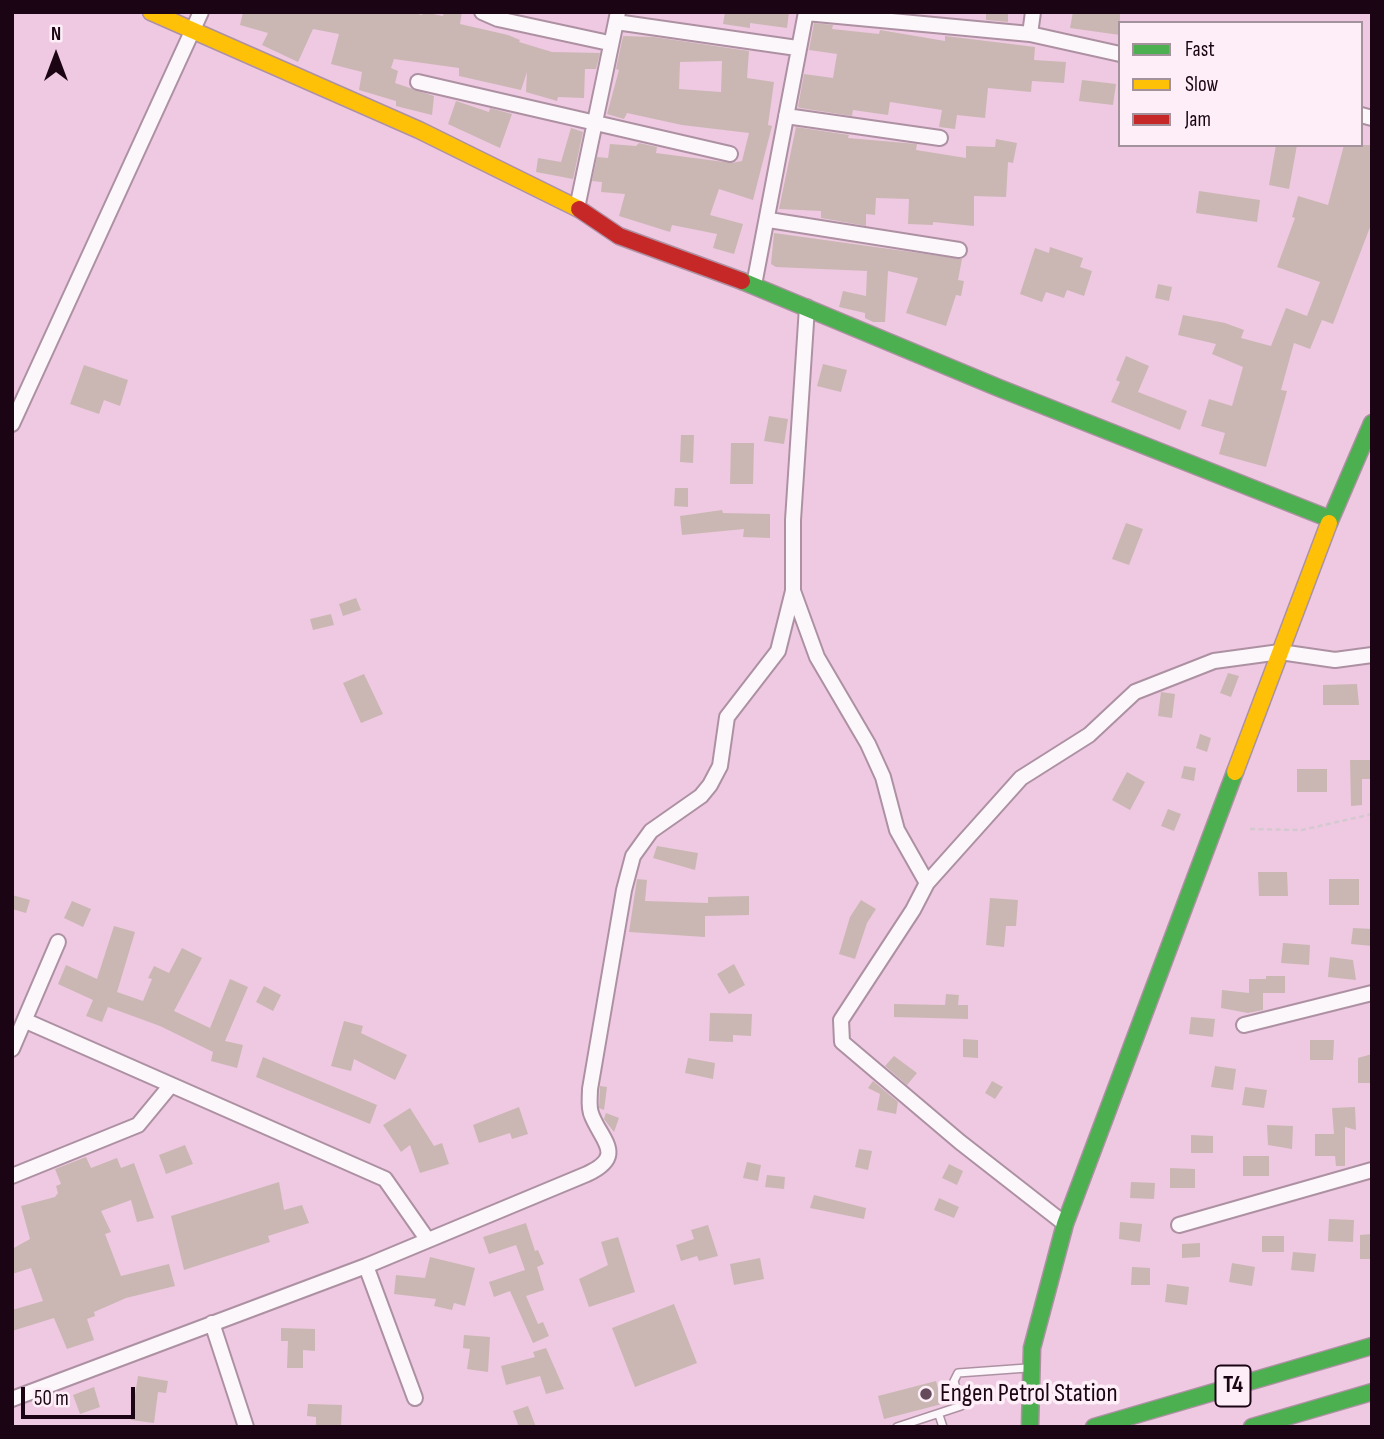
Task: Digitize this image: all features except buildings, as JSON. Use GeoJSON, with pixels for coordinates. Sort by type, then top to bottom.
{"type":"FeatureCollection","features":[{"type":"Feature","properties":{"kind":"street"},"geometry":{"type":"LineString","coordinates":[[151,12],[196,19],[577,208],[619,236],[754,285],[1330,519]]}},
{"type":"Feature","properties":{"kind":"street"},"geometry":{"type":"LineString","coordinates":[[482,12],[498,19],[609,43]]}},
{"type":"Feature","properties":{"kind":"street"},"geometry":{"type":"LineString","coordinates":[[1030,34],[1033,12]]}},
{"type":"Feature","properties":{"kind":"street"},"geometry":{"type":"LineString","coordinates":[[754,285],[769,220],[797,48],[806,13],[1030,34],[1118,54]]}},
{"type":"Feature","properties":{"kind":"street"},"geometry":{"type":"LineString","coordinates":[[577,208],[609,43],[617,17],[797,48]]}},
{"type":"Feature","properties":{"kind":"street"},"geometry":{"type":"LineString","coordinates":[[12,424],[196,19]]}},
{"type":"Feature","properties":{"kind":"street"},"geometry":{"type":"LineString","coordinates":[[418,82],[730,154]]}},
{"type":"Feature","properties":{"kind":"street"},"geometry":{"type":"LineString","coordinates":[[786,116],[940,138]]}},
{"type":"Feature","properties":{"kind":"street"},"geometry":{"type":"LineString","coordinates":[[769,220],[959,250]]}},
{"type":"Feature","properties":{"kind":"street"},"geometry":{"type":"LineString","coordinates":[[12,1399],[366,1266],[587,1174],[604,1164],[607,1158],[606,1141],[590,1114],[590,1089],[624,890],[633,856],[651,831],[701,796],[710,785],[720,766],[727,717],[778,651],[793,592],[792,531],[807,307]]}},
{"type":"Feature","properties":{"kind":"street"},"geometry":{"type":"LineString","coordinates":[[1030,1427],[1028,1368],[1032,1335],[1065,1224],[1330,519],[1372,423]]}},
{"type":"Feature","properties":{"kind":"street"},"geometry":{"type":"LineString","coordinates":[[793,592],[817,657],[868,744],[883,777],[897,830],[927,883]]}},
{"type":"Feature","properties":{"kind":"street"},"geometry":{"type":"LineString","coordinates":[[1065,1224],[960,1142],[842,1042],[841,1020],[913,910],[927,883],[1021,778],[1089,735],[1135,692],[1214,661],[1280,652],[1335,660],[1372,655]]}},
{"type":"Feature","properties":{"kind":"street"},"geometry":{"type":"LineString","coordinates":[[12,1049],[58,942]]}},
{"type":"Feature","properties":{"kind":"street"},"geometry":{"type":"LineString","coordinates":[[1244,1026],[1372,993]]}},
{"type":"Feature","properties":{"kind":"street"},"geometry":{"type":"LineString","coordinates":[[26,1021],[384,1179],[427,1239]]}},
{"type":"Feature","properties":{"kind":"street"},"geometry":{"type":"LineString","coordinates":[[12,1176],[138,1125],[171,1085]]}},
{"type":"Feature","properties":{"kind":"street"},"geometry":{"type":"LineString","coordinates":[[1179,1225],[1372,1170]]}},
{"type":"Feature","properties":{"kind":"street"},"geometry":{"type":"LineString","coordinates":[[366,1266],[415,1398]]}},
{"type":"Feature","properties":{"kind":"street"},"geometry":{"type":"LineString","coordinates":[[212,1323],[246,1427]]}},
{"type":"Feature","properties":{"kind":"street","name":"T4"},"geometry":{"type":"LineString","coordinates":[[1094,1427],[1372,1346]]}},
{"type":"Feature","properties":{"kind":"street","name":"T4"},"geometry":{"type":"LineString","coordinates":[[1252,1427],[1372,1392]]}},
{"type":"Feature","properties":{"kind":"lane"},"geometry":{"type":"LineString","coordinates":[[897,1427],[961,1406],[954,1381],[958,1373],[1028,1368]]}},
{"type":"Feature","properties":{"kind":"lane"},"geometry":{"type":"LineString","coordinates":[[939,1415],[943,1427]]}},
{"type":"Feature","properties":{"kind":"path"},"geometry":{"type":"LineString","coordinates":[[1250,830],[1302,830],[1372,814]]}},
{"type":"Feature","properties":{"kind":"traffic: fast"},"geometry":{"type":"LineString","coordinates":[[742,281],[999,388],[1330,519]]}},
{"type":"Feature","properties":{"kind":"traffic: fast"},"geometry":{"type":"LineString","coordinates":[[1329,523],[1372,423]]}},
{"type":"Feature","properties":{"kind":"traffic: fast"},"geometry":{"type":"LineString","coordinates":[[1030,1427],[1032,1348],[1065,1224],[1235,772]]}},
{"type":"Feature","properties":{"kind":"traffic: fast"},"geometry":{"type":"LineString","coordinates":[[1094,1427],[1372,1346]]}},
{"type":"Feature","properties":{"kind":"traffic: fast"},"geometry":{"type":"LineString","coordinates":[[1252,1427],[1372,1392]]}},
{"type":"Feature","properties":{"kind":"traffic: slow"},"geometry":{"type":"LineString","coordinates":[[151,12],[419,130],[579,209]]}},
{"type":"Feature","properties":{"kind":"traffic: slow"},"geometry":{"type":"LineString","coordinates":[[1235,772],[1329,523]]}},
{"type":"Feature","properties":{"kind":"traffic: jam"},"geometry":{"type":"LineString","coordinates":[[579,209],[619,236],[742,281]]}},
{"type":"Feature","properties":{"kind":"place","name":"Engen Petrol Station"},"geometry":{"type":"Point","coordinates":[926,1394]}}]}
